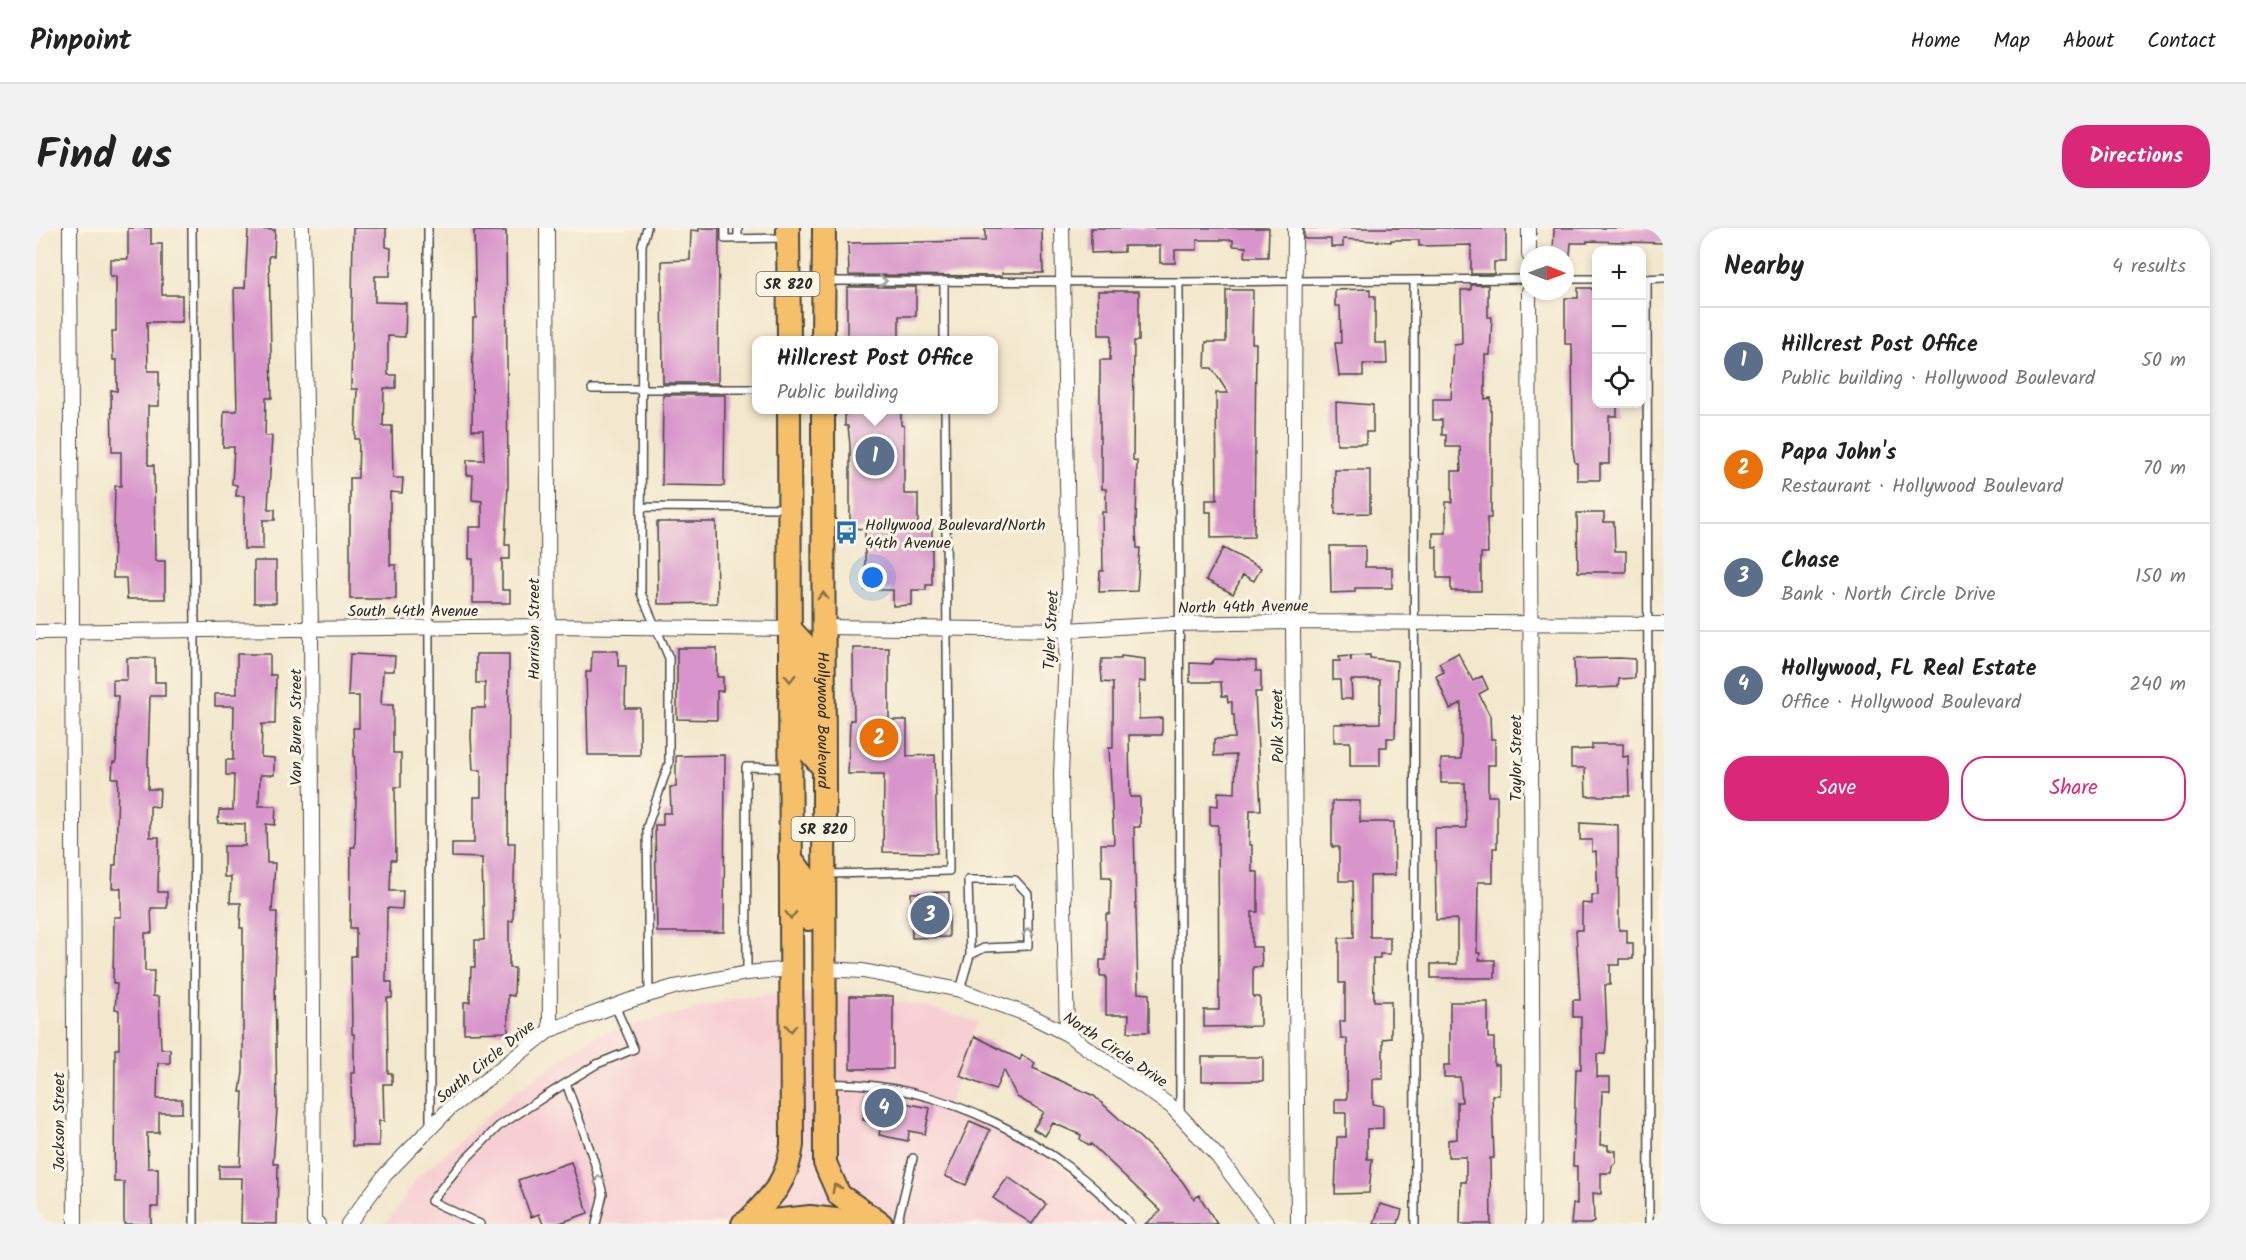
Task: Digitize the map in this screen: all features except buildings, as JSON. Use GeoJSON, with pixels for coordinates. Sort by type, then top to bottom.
{"type":"FeatureCollection","features":[{"type":"Feature","properties":{"kind":"highway","name":"SR 820"},"geometry":{"type":"LineString","coordinates":[[823,336],[824,228]]}},
{"type":"Feature","properties":{"kind":"highway","name":"SR 820"},"geometry":{"type":"LineString","coordinates":[[788,233],[789,336]]}},
{"type":"Feature","properties":{"kind":"highway","name":"Hollywood Boulevard"},"geometry":{"type":"LineString","coordinates":[[745,1223],[778,1190],[790,1164],[792,1145],[789,414]]}},
{"type":"Feature","properties":{"kind":"highway","name":"Hollywood Boulevard"},"geometry":{"type":"LineString","coordinates":[[823,414],[825,1163],[838,1195],[881,1224]]}},
{"type":"Feature","properties":{"kind":"highway"},"geometry":{"type":"LineString","coordinates":[[789,459],[804,502],[805,608],[816,627],[824,627]]}},
{"type":"Feature","properties":{"kind":"highway"},"geometry":{"type":"LineString","coordinates":[[790,629],[804,644],[807,656],[807,749],[823,767]]}},
{"type":"Feature","properties":{"kind":"highway"},"geometry":{"type":"LineString","coordinates":[[790,857],[807,880],[808,949],[812,961],[824,969]]}},
{"type":"Feature","properties":{"kind":"highway"},"geometry":{"type":"LineString","coordinates":[[791,969],[796,970],[811,992],[810,1068],[823,1084]]}},
{"type":"Feature","properties":{"kind":"highway","name":"Hollywood Boulevard"},"geometry":{"type":"LineString","coordinates":[[745,1223],[810,1217],[870,1224]]}},
{"type":"Feature","properties":{"kind":"street","name":"Jackson Street"},"geometry":{"type":"LineString","coordinates":[[70,228],[75,1224]]}},
{"type":"Feature","properties":{"kind":"street","name":"Van Buren Street"},"geometry":{"type":"LineString","coordinates":[[302,228],[310,627],[314,1221],[318,1224]]}},
{"type":"Feature","properties":{"kind":"street","name":"Harrison Street"},"geometry":{"type":"LineString","coordinates":[[547,228],[550,1030]]}},
{"type":"Feature","properties":{"kind":"street","name":"Tyler Street"},"geometry":{"type":"LineString","coordinates":[[1062,228],[1069,582],[1061,800],[1067,1034]]}},
{"type":"Feature","properties":{"kind":"street","name":"Polk Street"},"geometry":{"type":"LineString","coordinates":[[1295,228],[1293,622],[1298,1224]]}},
{"type":"Feature","properties":{"kind":"street"},"geometry":{"type":"LineString","coordinates":[[1529,228],[1529,246]]}},
{"type":"Feature","properties":{"kind":"street","name":"Taylor Street"},"geometry":{"type":"LineString","coordinates":[[1529,300],[1533,1224]]}},
{"type":"Feature","properties":{"kind":"street","name":"North 44th Avenue"},"geometry":{"type":"LineString","coordinates":[[824,627],[1066,630],[1179,624],[1293,622],[1664,624]]}},
{"type":"Feature","properties":{"kind":"street","name":"South 44th Avenue"},"geometry":{"type":"LineString","coordinates":[[36,632],[428,626],[790,629]]}},
{"type":"Feature","properties":{"kind":"street","name":"South Circle Drive"},"geometry":{"type":"LineString","coordinates":[[348,1224],[385,1175],[450,1108],[550,1030],[649,995],[747,973],[791,969]]}},
{"type":"Feature","properties":{"kind":"street","name":"North Circle Drive"},"geometry":{"type":"LineString","coordinates":[[824,969],[863,970],[960,990],[1029,1015],[1067,1034],[1172,1107],[1218,1157],[1268,1224]]}},
{"type":"Feature","properties":{"kind":"lane"},"geometry":{"type":"LineString","coordinates":[[192,228],[195,629],[194,1224]]}},
{"type":"Feature","properties":{"kind":"lane"},"geometry":{"type":"LineString","coordinates":[[428,228],[430,1129]]}},
{"type":"Feature","properties":{"kind":"lane"},"geometry":{"type":"LineString","coordinates":[[647,228],[642,245],[641,593],[669,658],[669,763],[647,827],[649,995]]}},
{"type":"Feature","properties":{"kind":"lane"},"geometry":{"type":"LineString","coordinates":[[725,228],[725,239],[788,233]]}},
{"type":"Feature","properties":{"kind":"lane"},"geometry":{"type":"LineString","coordinates":[[738,228],[738,239]]}},
{"type":"Feature","properties":{"kind":"lane"},"geometry":{"type":"LineString","coordinates":[[750,228],[750,238]]}},
{"type":"Feature","properties":{"kind":"lane"},"geometry":{"type":"LineString","coordinates":[[824,281],[1294,282],[1520,279]]}},
{"type":"Feature","properties":{"kind":"lane"},"geometry":{"type":"LineString","coordinates":[[1574,279],[1592,279]]}},
{"type":"Feature","properties":{"kind":"lane"},"geometry":{"type":"LineString","coordinates":[[1646,279],[1664,279]]}},
{"type":"Feature","properties":{"kind":"lane"},"geometry":{"type":"LineString","coordinates":[[944,280],[944,336]]}},
{"type":"Feature","properties":{"kind":"lane"},"geometry":{"type":"LineString","coordinates":[[1414,281],[1415,1224]]}},
{"type":"Feature","properties":{"kind":"lane"},"geometry":{"type":"LineString","coordinates":[[1179,282],[1180,1115]]}},
{"type":"Feature","properties":{"kind":"lane"},"geometry":{"type":"LineString","coordinates":[[1644,300],[1648,624],[1648,1224]]}},
{"type":"Feature","properties":{"kind":"lane"},"geometry":{"type":"LineString","coordinates":[[592,389],[752,388]]}},
{"type":"Feature","properties":{"kind":"lane"},"geometry":{"type":"LineString","coordinates":[[823,874],[950,871],[945,414]]}},
{"type":"Feature","properties":{"kind":"lane"},"geometry":{"type":"LineString","coordinates":[[641,507],[789,508]]}},
{"type":"Feature","properties":{"kind":"lane"},"geometry":{"type":"LineString","coordinates":[[747,973],[746,767],[790,768]]}},
{"type":"Feature","properties":{"kind":"lane"},"geometry":{"type":"LineString","coordinates":[[960,990],[970,955],[968,880],[1015,880],[1028,894],[1028,946],[984,948],[970,955]]}},
{"type":"Feature","properties":{"kind":"lane"},"geometry":{"type":"LineString","coordinates":[[480,1224],[431,1201],[461,1164],[499,1126],[597,1064],[634,1049],[615,1006]]}},
{"type":"Feature","properties":{"kind":"lane"},"geometry":{"type":"LineString","coordinates":[[566,1083],[603,1194],[596,1224]]}},
{"type":"Feature","properties":{"kind":"lane"},"geometry":{"type":"LineString","coordinates":[[823,1084],[847,1083],[886,1087],[935,1099],[982,1118],[1051,1153],[1088,1182],[1130,1224]]}},
{"type":"Feature","properties":{"kind":"lane"},"geometry":{"type":"LineString","coordinates":[[897,1224],[913,1158]]}},
{"type":"Feature","properties":{"kind":"shaded area"},"geometry":{"type":"Polygon","coordinates":[[[849,994],[915,1004],[977,1021],[948,1108],[1017,1139],[1090,1188],[1122,1224],[386,1224],[418,1177],[516,1091],[595,1035],[733,999],[772,995],[849,994]]]}},
{"type":"Feature","properties":{"kind":"place","name":"Hillcrest Post Office"},"geometry":{"type":"Point","coordinates":[875,456]}},
{"type":"Feature","properties":{"kind":"place","name":"Hollywood Boulevard/North 44th Avenue"},"geometry":{"type":"Point","coordinates":[847,533]}},
{"type":"Feature","properties":{"kind":"place","name":"Papa John's"},"geometry":{"type":"Point","coordinates":[879,738]}},
{"type":"Feature","properties":{"kind":"place","name":"Chase"},"geometry":{"type":"Point","coordinates":[930,915]}},
{"type":"Feature","properties":{"kind":"place","name":"Hollywood, FL Real Estate"},"geometry":{"type":"Point","coordinates":[884,1108]}}]}
